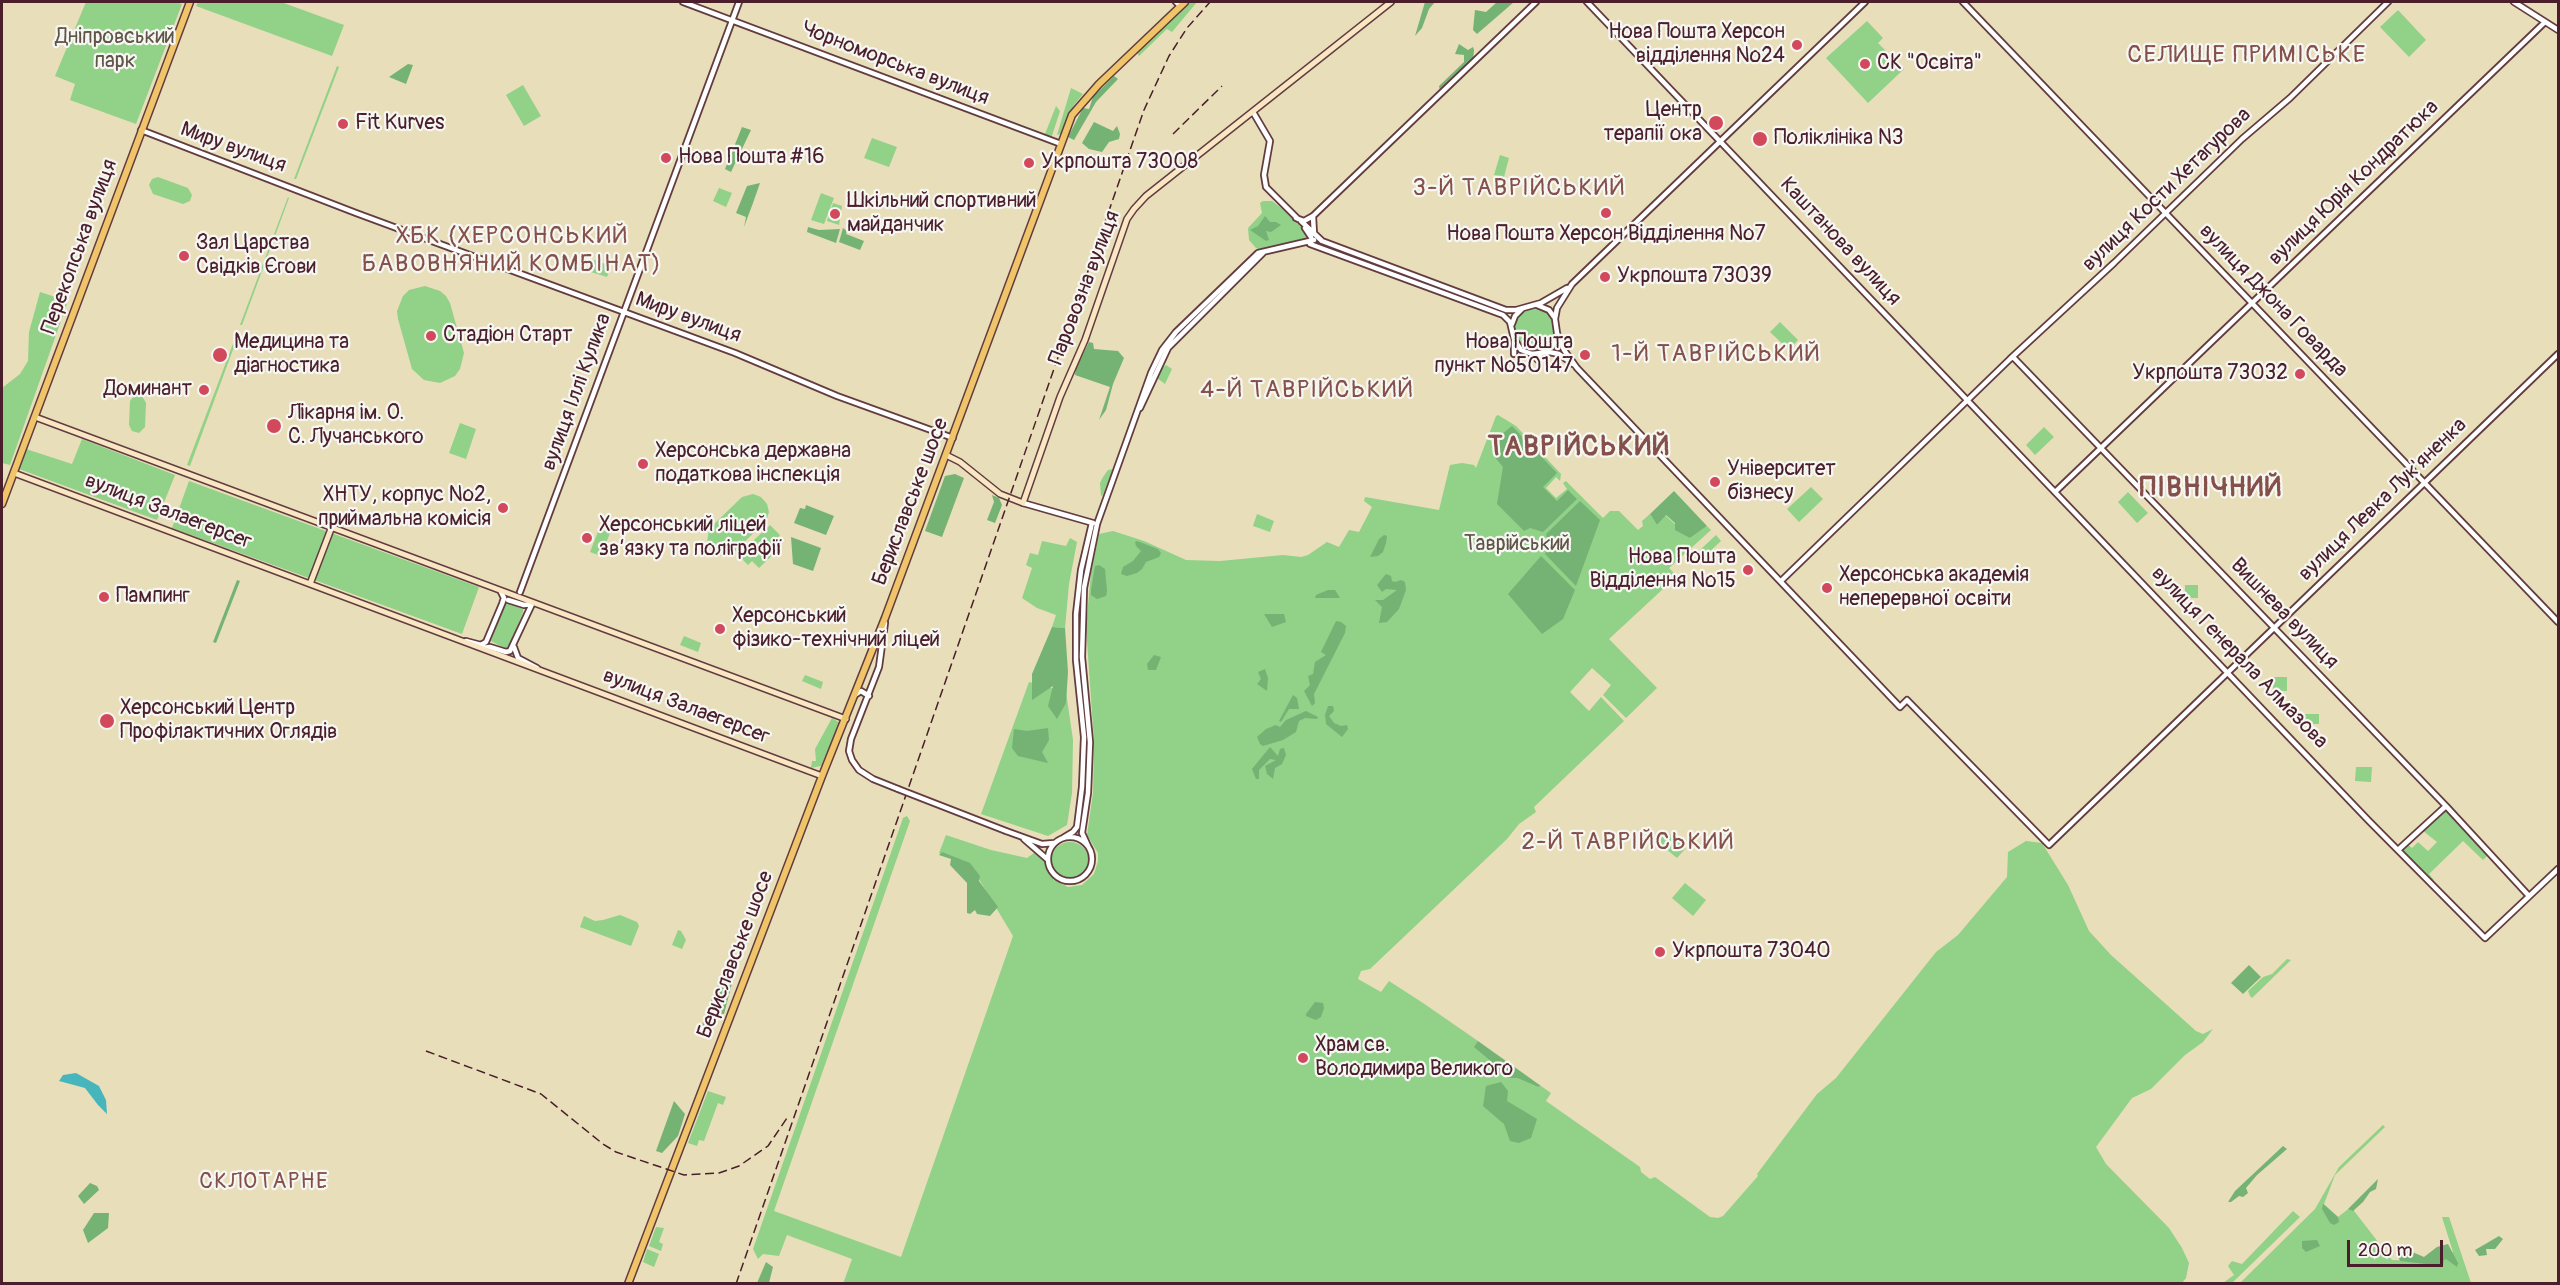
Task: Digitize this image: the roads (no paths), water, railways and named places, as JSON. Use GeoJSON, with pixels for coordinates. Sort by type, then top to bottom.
{"type":"FeatureCollection","features":[{"type":"Feature","properties":{"kind":"main road","name":"Перекопська вулиця"},"geometry":{"type":"LineString","coordinates":[[2,504],[190,2]]}},
{"type":"Feature","properties":{"kind":"main road","name":"Паровозна вулиця"},"geometry":{"type":"LineString","coordinates":[[1023,503],[1060,397],[1093,319],[1127,219],[1146,196],[1391,2]]}},
{"type":"Feature","properties":{"kind":"main road","name":"Бериславське шосе"},"geometry":{"type":"LineString","coordinates":[[628,1284],[885,618],[1072,116],[1081,103],[1180,3]]}},
{"type":"Feature","properties":{"kind":"main road","name":"вулиця Залаегерсег"},"geometry":{"type":"LineString","coordinates":[[35,417],[501,591],[510,598],[532,604]]}},
{"type":"Feature","properties":{"kind":"main road"},"geometry":{"type":"LineString","coordinates":[[946,455],[960,462],[1000,494],[1023,503]]}},
{"type":"Feature","properties":{"kind":"main road","name":"вулиця Залаегерсег"},"geometry":{"type":"LineString","coordinates":[[14,472],[492,650],[822,777]]}},
{"type":"Feature","properties":{"kind":"main road"},"geometry":{"type":"LineString","coordinates":[[310,584],[331,529]]}},
{"type":"Feature","properties":{"kind":"main road"},"geometry":{"type":"LineString","coordinates":[[532,604],[846,719]]}},
{"type":"Feature","properties":{"kind":"street","name":"Чорноморська вулиця"},"geometry":{"type":"LineString","coordinates":[[683,2],[1061,144]]}},
{"type":"Feature","properties":{"kind":"street","name":"вулиця Іллі Кулика"},"geometry":{"type":"LineString","coordinates":[[520,592],[740,2]]}},
{"type":"Feature","properties":{"kind":"street"},"geometry":{"type":"LineString","coordinates":[[1296,218],[1304,221],[1313,216],[1536,2]]}},
{"type":"Feature","properties":{"kind":"street","name":"Каштанова вулиця"},"geometry":{"type":"LineString","coordinates":[[1587,2],[1968,401]]}},
{"type":"Feature","properties":{"kind":"street"},"geometry":{"type":"LineString","coordinates":[[1253,112],[1270,141],[1264,175],[1266,187],[1313,237],[1408,280],[1505,312],[1532,306],[1556,296],[1572,284],[1865,2]]}},
{"type":"Feature","properties":{"kind":"street","name":"вулиця Джона Говарда"},"geometry":{"type":"LineString","coordinates":[[1963,2],[2559,622]]}},
{"type":"Feature","properties":{"kind":"street","name":"вулиця Кости Хетагурова"},"geometry":{"type":"LineString","coordinates":[[1780,582],[2241,139],[2290,98],[2388,2]]}},
{"type":"Feature","properties":{"kind":"street"},"geometry":{"type":"LineString","coordinates":[[2514,2],[2559,30]]}},
{"type":"Feature","properties":{"kind":"street","name":"вулиця Юрія Кондратюка"},"geometry":{"type":"LineString","coordinates":[[2055,492],[2545,22]]}},
{"type":"Feature","properties":{"kind":"street","name":"Миру вулиця"},"geometry":{"type":"LineString","coordinates":[[141,130],[624,313],[735,352],[837,396],[953,438]]}},
{"type":"Feature","properties":{"kind":"street"},"geometry":{"type":"LineString","coordinates":[[1313,216],[1313,237]]}},
{"type":"Feature","properties":{"kind":"street"},"geometry":{"type":"LineString","coordinates":[[885,618],[879,667],[850,745],[850,756],[859,770],[882,783],[1022,838],[1046,845],[1057,842],[1073,832],[1077,827],[1082,787],[1084,738],[1077,667],[1076,614],[1081,570],[1094,523],[1151,373],[1166,344],[1258,253],[1301,244],[1313,237]]}},
{"type":"Feature","properties":{"kind":"street"},"geometry":{"type":"LineString","coordinates":[[1313,237],[1505,312],[1512,326],[1514,339],[1521,350],[1532,354],[1538,360],[1541,353],[1552,347],[1557,333]]}},
{"type":"Feature","properties":{"kind":"street"},"geometry":{"type":"LineString","coordinates":[[1408,280],[1416,279],[1437,287],[1442,286]]}},
{"type":"Feature","properties":{"kind":"street"},"geometry":{"type":"LineString","coordinates":[[1572,284],[1559,302],[1555,319],[1557,333],[1564,350],[1577,368]]}},
{"type":"Feature","properties":{"kind":"street"},"geometry":{"type":"LineString","coordinates":[[1442,286],[1444,290],[1467,298],[1469,302]]}},
{"type":"Feature","properties":{"kind":"street"},"geometry":{"type":"LineString","coordinates":[[1532,306],[1549,310],[1555,319]]}},
{"type":"Feature","properties":{"kind":"street"},"geometry":{"type":"LineString","coordinates":[[1512,326],[1515,316],[1524,308]]}},
{"type":"Feature","properties":{"kind":"street"},"geometry":{"type":"LineString","coordinates":[[1541,353],[1559,354],[1577,368],[1780,582]]}},
{"type":"Feature","properties":{"kind":"street","name":"вулиця Левка Лук'яненка"},"geometry":{"type":"LineString","coordinates":[[1780,582],[1900,707],[1908,700],[2049,846],[2559,354]]}},
{"type":"Feature","properties":{"kind":"street","name":"Вишнева вулиця"},"geometry":{"type":"LineString","coordinates":[[2013,357],[2446,806],[2529,896]]}},
{"type":"Feature","properties":{"kind":"street","name":"вулиця Генерала Алмазова"},"geometry":{"type":"LineString","coordinates":[[1968,401],[2485,938],[2529,896]]}},
{"type":"Feature","properties":{"kind":"street"},"geometry":{"type":"LineString","coordinates":[[1023,503],[1094,523]]}},
{"type":"Feature","properties":{"kind":"street"},"geometry":{"type":"LineString","coordinates":[[1057,842],[1049,853],[1048,860],[1052,873],[1065,881],[1080,879],[1089,871],[1092,860],[1082,833],[1088,793],[1090,742],[1083,674],[1081,621],[1085,576],[1094,523]]}},
{"type":"Feature","properties":{"kind":"street"},"geometry":{"type":"LineString","coordinates":[[464,640],[481,645],[489,637],[504,598],[501,591]]}},
{"type":"Feature","properties":{"kind":"street"},"geometry":{"type":"LineString","coordinates":[[502,604],[520,592],[527,612]]}},
{"type":"Feature","properties":{"kind":"street"},"geometry":{"type":"LineString","coordinates":[[489,637],[492,650],[510,651],[532,604]]}},
{"type":"Feature","properties":{"kind":"street"},"geometry":{"type":"LineString","coordinates":[[515,643],[514,650],[518,658],[539,669]]}},
{"type":"Feature","properties":{"kind":"street"},"geometry":{"type":"LineString","coordinates":[[855,695],[861,691],[869,696]]}},
{"type":"Feature","properties":{"kind":"street"},"geometry":{"type":"LineString","coordinates":[[2398,850],[2446,806]]}},
{"type":"Feature","properties":{"kind":"street"},"geometry":{"type":"LineString","coordinates":[[1022,838],[1048,860]]}},
{"type":"Feature","properties":{"kind":"street"},"geometry":{"type":"LineString","coordinates":[[1063,838],[1077,838],[1088,846]]}},
{"type":"Feature","properties":{"kind":"street"},"geometry":{"type":"LineString","coordinates":[[2529,896],[2559,869]]}},
{"type":"Feature","properties":{"kind":"water"},"geometry":{"type":"Polygon","coordinates":[[[76,1073],[99,1086],[106,1100],[107,1114],[85,1088],[59,1081],[63,1075],[76,1073]]]}},
{"type":"Feature","properties":{"kind":"railway"},"geometry":{"type":"LineString","coordinates":[[736,1284],[1144,110],[1169,56],[1187,28],[1210,2]]}},
{"type":"Feature","properties":{"kind":"railway"},"geometry":{"type":"LineString","coordinates":[[1173,134],[1222,86]]}},
{"type":"Feature","properties":{"kind":"railway"},"geometry":{"type":"LineString","coordinates":[[426,1051],[541,1094],[616,1152],[684,1175],[719,1173],[739,1166],[768,1146],[787,1118]]}},
{"type":"Feature","properties":{"kind":"place","name":"Нова Пошта Херсон відділення №24"},"geometry":{"type":"Point","coordinates":[1797,45]}},
{"type":"Feature","properties":{"kind":"place","name":"СК \"Освіта\""},"geometry":{"type":"Point","coordinates":[1865,64]}},
{"type":"Feature","properties":{"kind":"place","name":"Центр терапії ока"},"geometry":{"type":"Point","coordinates":[1716,123]}},
{"type":"Feature","properties":{"kind":"place","name":"Fit Kurves"},"geometry":{"type":"Point","coordinates":[343,124]}},
{"type":"Feature","properties":{"kind":"place","name":"Поліклініка N3"},"geometry":{"type":"Point","coordinates":[1760,139]}},
{"type":"Feature","properties":{"kind":"place","name":"Нова Пошта #16"},"geometry":{"type":"Point","coordinates":[666,158]}},
{"type":"Feature","properties":{"kind":"place","name":"Укрпошта 73008"},"geometry":{"type":"Point","coordinates":[1029,163]}},
{"type":"Feature","properties":{"kind":"place","name":"Нова Пошта Херсон Відділення №7"},"geometry":{"type":"Point","coordinates":[1606,213]}},
{"type":"Feature","properties":{"kind":"place","name":"Шкільний спортивний майданчик"},"geometry":{"type":"Point","coordinates":[835,214]}},
{"type":"Feature","properties":{"kind":"place","name":"Зал Царства Свідків Єгови"},"geometry":{"type":"Point","coordinates":[184,256]}},
{"type":"Feature","properties":{"kind":"place","name":"Укрпошта 73039"},"geometry":{"type":"Point","coordinates":[1605,277]}},
{"type":"Feature","properties":{"kind":"place","name":"Стадіон Старт"},"geometry":{"type":"Point","coordinates":[431,336]}},
{"type":"Feature","properties":{"kind":"place","name":"Медицина та діагностика"},"geometry":{"type":"Point","coordinates":[220,355]}},
{"type":"Feature","properties":{"kind":"place","name":"Нова Пошта пункт №50147"},"geometry":{"type":"Point","coordinates":[1585,355]}},
{"type":"Feature","properties":{"kind":"place","name":"Укрпошта 73032"},"geometry":{"type":"Point","coordinates":[2300,374]}},
{"type":"Feature","properties":{"kind":"place","name":"Доминант"},"geometry":{"type":"Point","coordinates":[204,390]}},
{"type":"Feature","properties":{"kind":"place","name":"Лікарня ім. О. С. Лучанського"},"geometry":{"type":"Point","coordinates":[274,426]}},
{"type":"Feature","properties":{"kind":"place","name":"Херсонська державна податкова інспекція"},"geometry":{"type":"Point","coordinates":[643,464]}},
{"type":"Feature","properties":{"kind":"place","name":"Університет бізнесу"},"geometry":{"type":"Point","coordinates":[1715,482]}},
{"type":"Feature","properties":{"kind":"place","name":"ХНТУ, корпус №2, приймальна комісія"},"geometry":{"type":"Point","coordinates":[503,508]}},
{"type":"Feature","properties":{"kind":"place","name":"Херсонський ліцей зв’язку та поліграфії"},"geometry":{"type":"Point","coordinates":[587,538]}},
{"type":"Feature","properties":{"kind":"place","name":"Нова Пошта Відділення №15"},"geometry":{"type":"Point","coordinates":[1748,570]}},
{"type":"Feature","properties":{"kind":"place","name":"Херсонська академія неперервної освіти"},"geometry":{"type":"Point","coordinates":[1827,588]}},
{"type":"Feature","properties":{"kind":"place","name":"Пампинг"},"geometry":{"type":"Point","coordinates":[104,597]}},
{"type":"Feature","properties":{"kind":"place","name":"Херсонський фізико-технічний ліцей"},"geometry":{"type":"Point","coordinates":[720,629]}},
{"type":"Feature","properties":{"kind":"place","name":"Херсонський Центр Профілактичних Оглядів"},"geometry":{"type":"Point","coordinates":[107,721]}},
{"type":"Feature","properties":{"kind":"place","name":"Укрпошта 73040"},"geometry":{"type":"Point","coordinates":[1660,952]}},
{"type":"Feature","properties":{"kind":"place","name":"Храм св. Володимира Великого"},"geometry":{"type":"Point","coordinates":[1303,1058]}},
{"type":"Feature","properties":{"kind":"district","name":"СЕЛИЩЕ ПРИМІСЬКЕ"},"geometry":{"type":"Point","coordinates":[2247,56]}},
{"type":"Feature","properties":{"kind":"district","name":"3-Й ТАВРІЙСЬКИЙ"},"geometry":{"type":"Point","coordinates":[1519,189]}},
{"type":"Feature","properties":{"kind":"district","name":"ХБК (ХЕРСОНСЬКИЙ БАВОВНЯНИЙ КОМБІНАТ)"},"geometry":{"type":"Point","coordinates":[512,251]}},
{"type":"Feature","properties":{"kind":"district","name":"1-Й ТАВРІЙСЬКИЙ"},"geometry":{"type":"Point","coordinates":[1716,355]}},
{"type":"Feature","properties":{"kind":"district","name":"4-Й ТАВРІЙСЬКИЙ"},"geometry":{"type":"Point","coordinates":[1307,391]}},
{"type":"Feature","properties":{"kind":"district","name":"ТАВРІЙСЬКИЙ"},"geometry":{"type":"Point","coordinates":[1579,448]}},
{"type":"Feature","properties":{"kind":"district","name":"ПІВНІЧНИЙ"},"geometry":{"type":"Point","coordinates":[2211,489]}},
{"type":"Feature","properties":{"kind":"district","name":"2-Й ТАВРІЙСЬКИЙ"},"geometry":{"type":"Point","coordinates":[1628,843]}},
{"type":"Feature","properties":{"kind":"district","name":"СКЛОТАРНЕ"},"geometry":{"type":"Point","coordinates":[264,1182]}},
{"type":"Feature","properties":{"kind":"park label","name":"Дніпровський парк"},"geometry":{"type":"Point","coordinates":[115,50]}},
{"type":"Feature","properties":{"kind":"park label","name":"Таврійський"},"geometry":{"type":"Point","coordinates":[1517,545]}}]}
